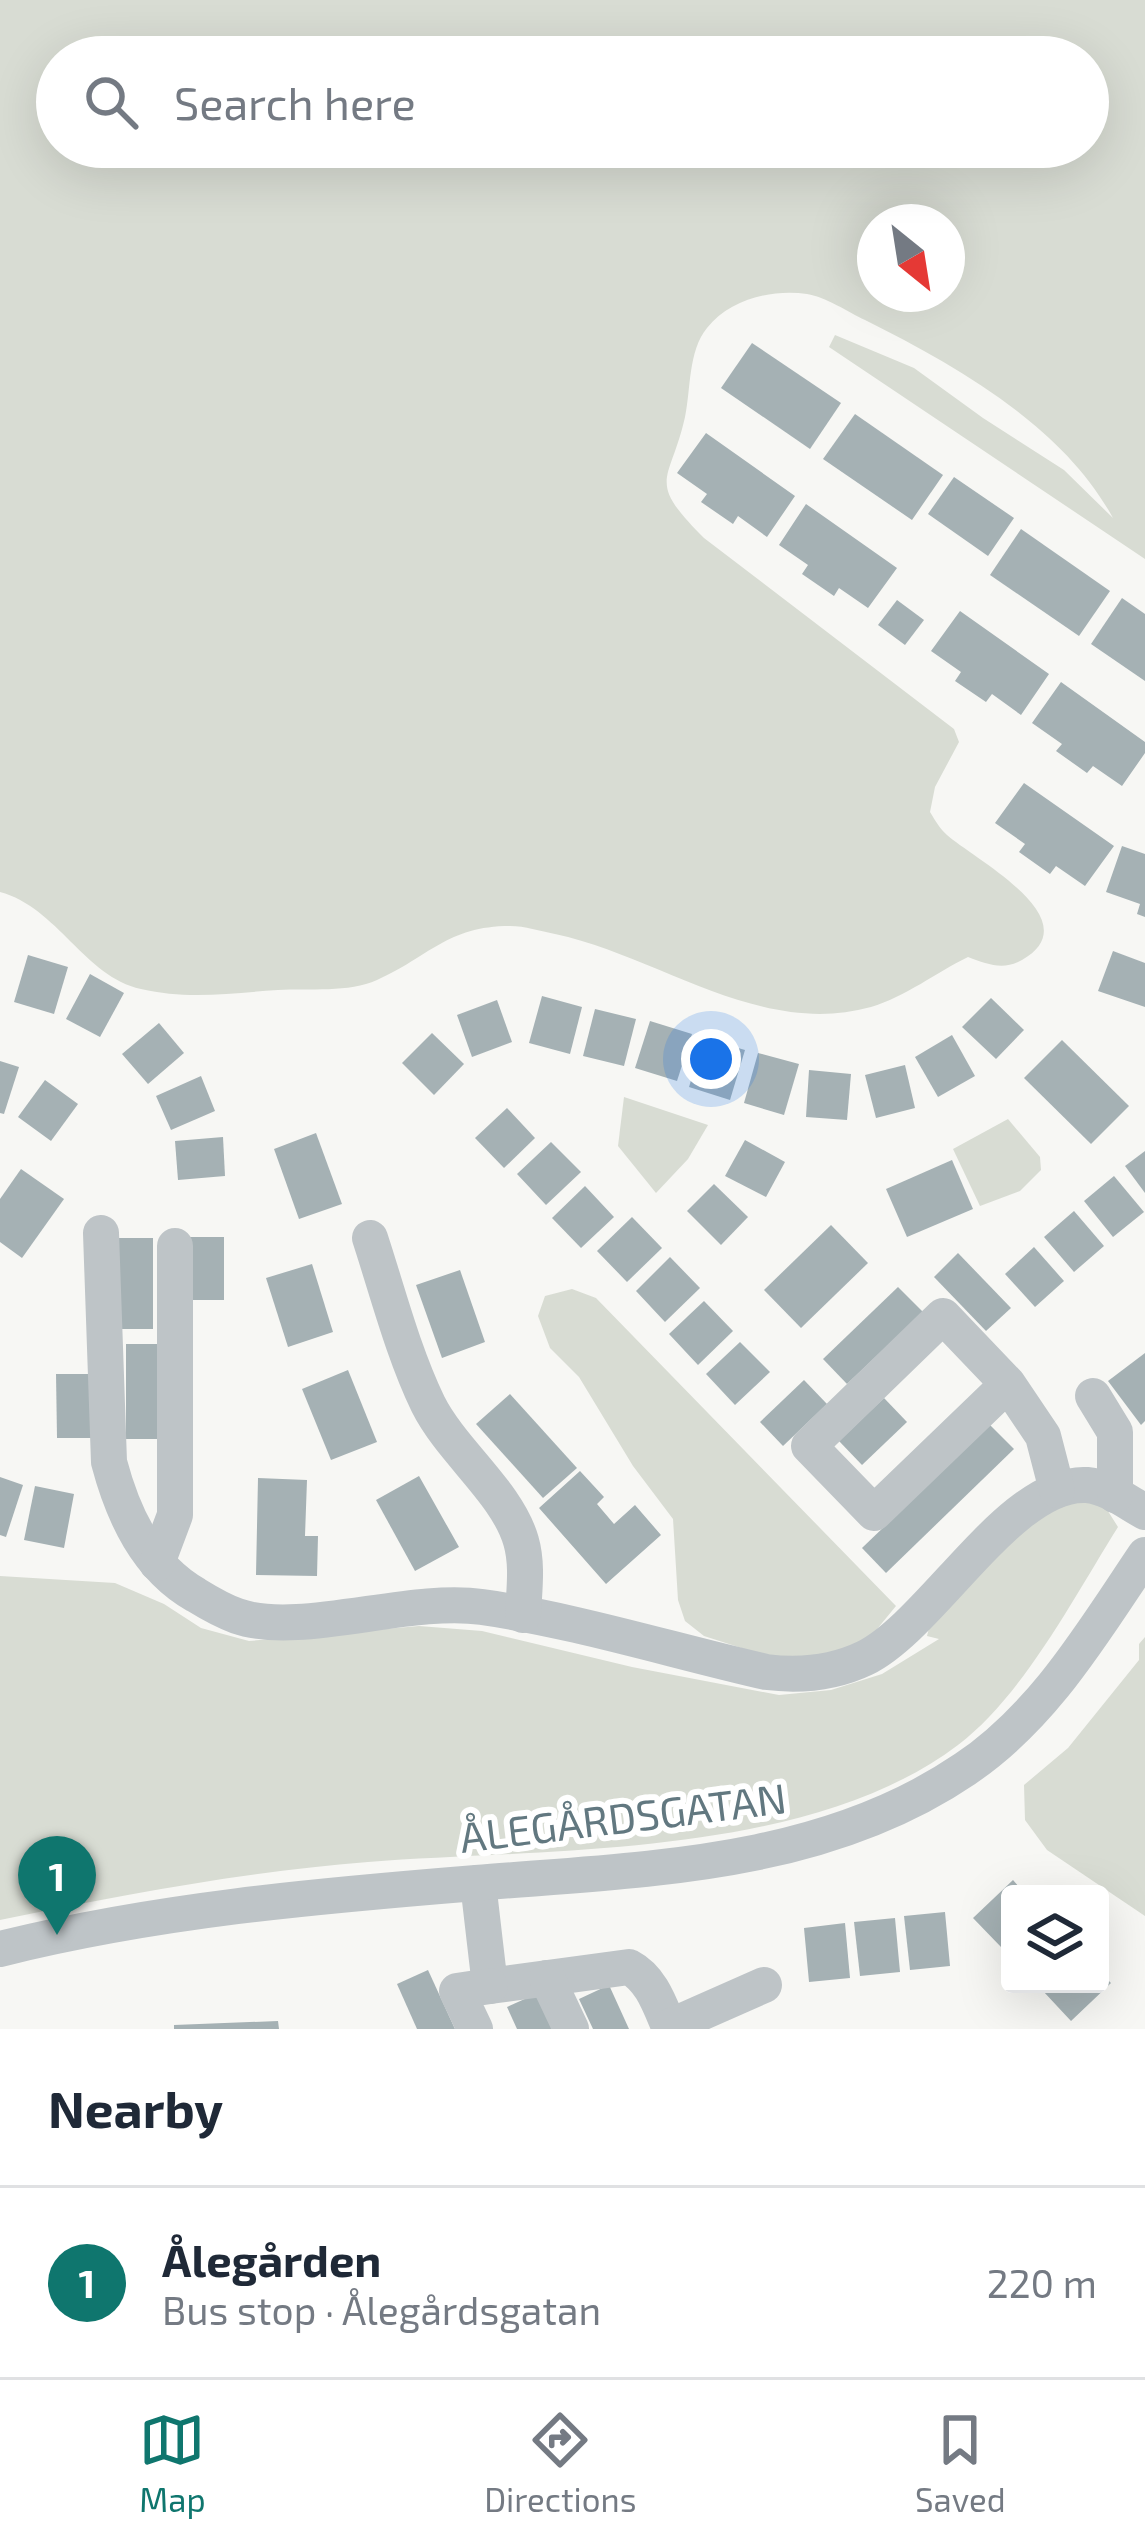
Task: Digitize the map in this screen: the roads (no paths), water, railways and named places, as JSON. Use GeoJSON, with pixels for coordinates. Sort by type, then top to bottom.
{"type":"FeatureCollection","features":[{"type":"Feature","properties":{"kind":"street"},"geometry":{"type":"LineString","coordinates":[[100,1234],[109,1462],[126,1515],[157,1563],[190,1592],[238,1617],[262,1622],[460,1605],[523,1615],[766,1672],[828,1670],[865,1658],[893,1639],[1010,1522],[1057,1490],[1085,1485],[1130,1503]]}},
{"type":"Feature","properties":{"kind":"street"},"geometry":{"type":"LineString","coordinates":[[370,1238],[414,1373],[430,1407],[450,1443],[514,1522],[525,1558],[523,1615]]}},
{"type":"Feature","properties":{"kind":"street"},"geometry":{"type":"LineString","coordinates":[[157,1563],[175,1515],[175,1246]]}},
{"type":"Feature","properties":{"kind":"street"},"geometry":{"type":"LineString","coordinates":[[1008,1384],[874,1513],[809,1446],[943,1316],[1008,1384],[1042,1436],[1057,1490]]}},
{"type":"Feature","properties":{"kind":"street"},"geometry":{"type":"LineString","coordinates":[[1093,1396],[1115,1432],[1130,1503]]}},
{"type":"Feature","properties":{"kind":"street","name":"ÅLEGÅRDSGATAN"},"geometry":{"type":"LineString","coordinates":[[0,1949],[199,1910],[723,1860],[824,1837],[898,1806],[966,1769],[1052,1691],[1145,1555]]}},
{"type":"Feature","properties":{"kind":"street"},"geometry":{"type":"LineString","coordinates":[[478,1883],[490,1986]]}},
{"type":"Feature","properties":{"kind":"street"},"geometry":{"type":"LineString","coordinates":[[476,2029],[457,1991],[629,1967],[641,1973],[651,1987],[669,2028],[764,1985]]}},
{"type":"Feature","properties":{"kind":"street"},"geometry":{"type":"LineString","coordinates":[[547,1978],[571,2029]]}},
{"type":"Feature","properties":{"kind":"place","name":"Ålegården"},"geometry":{"type":"Point","coordinates":[57,1935]}}]}
